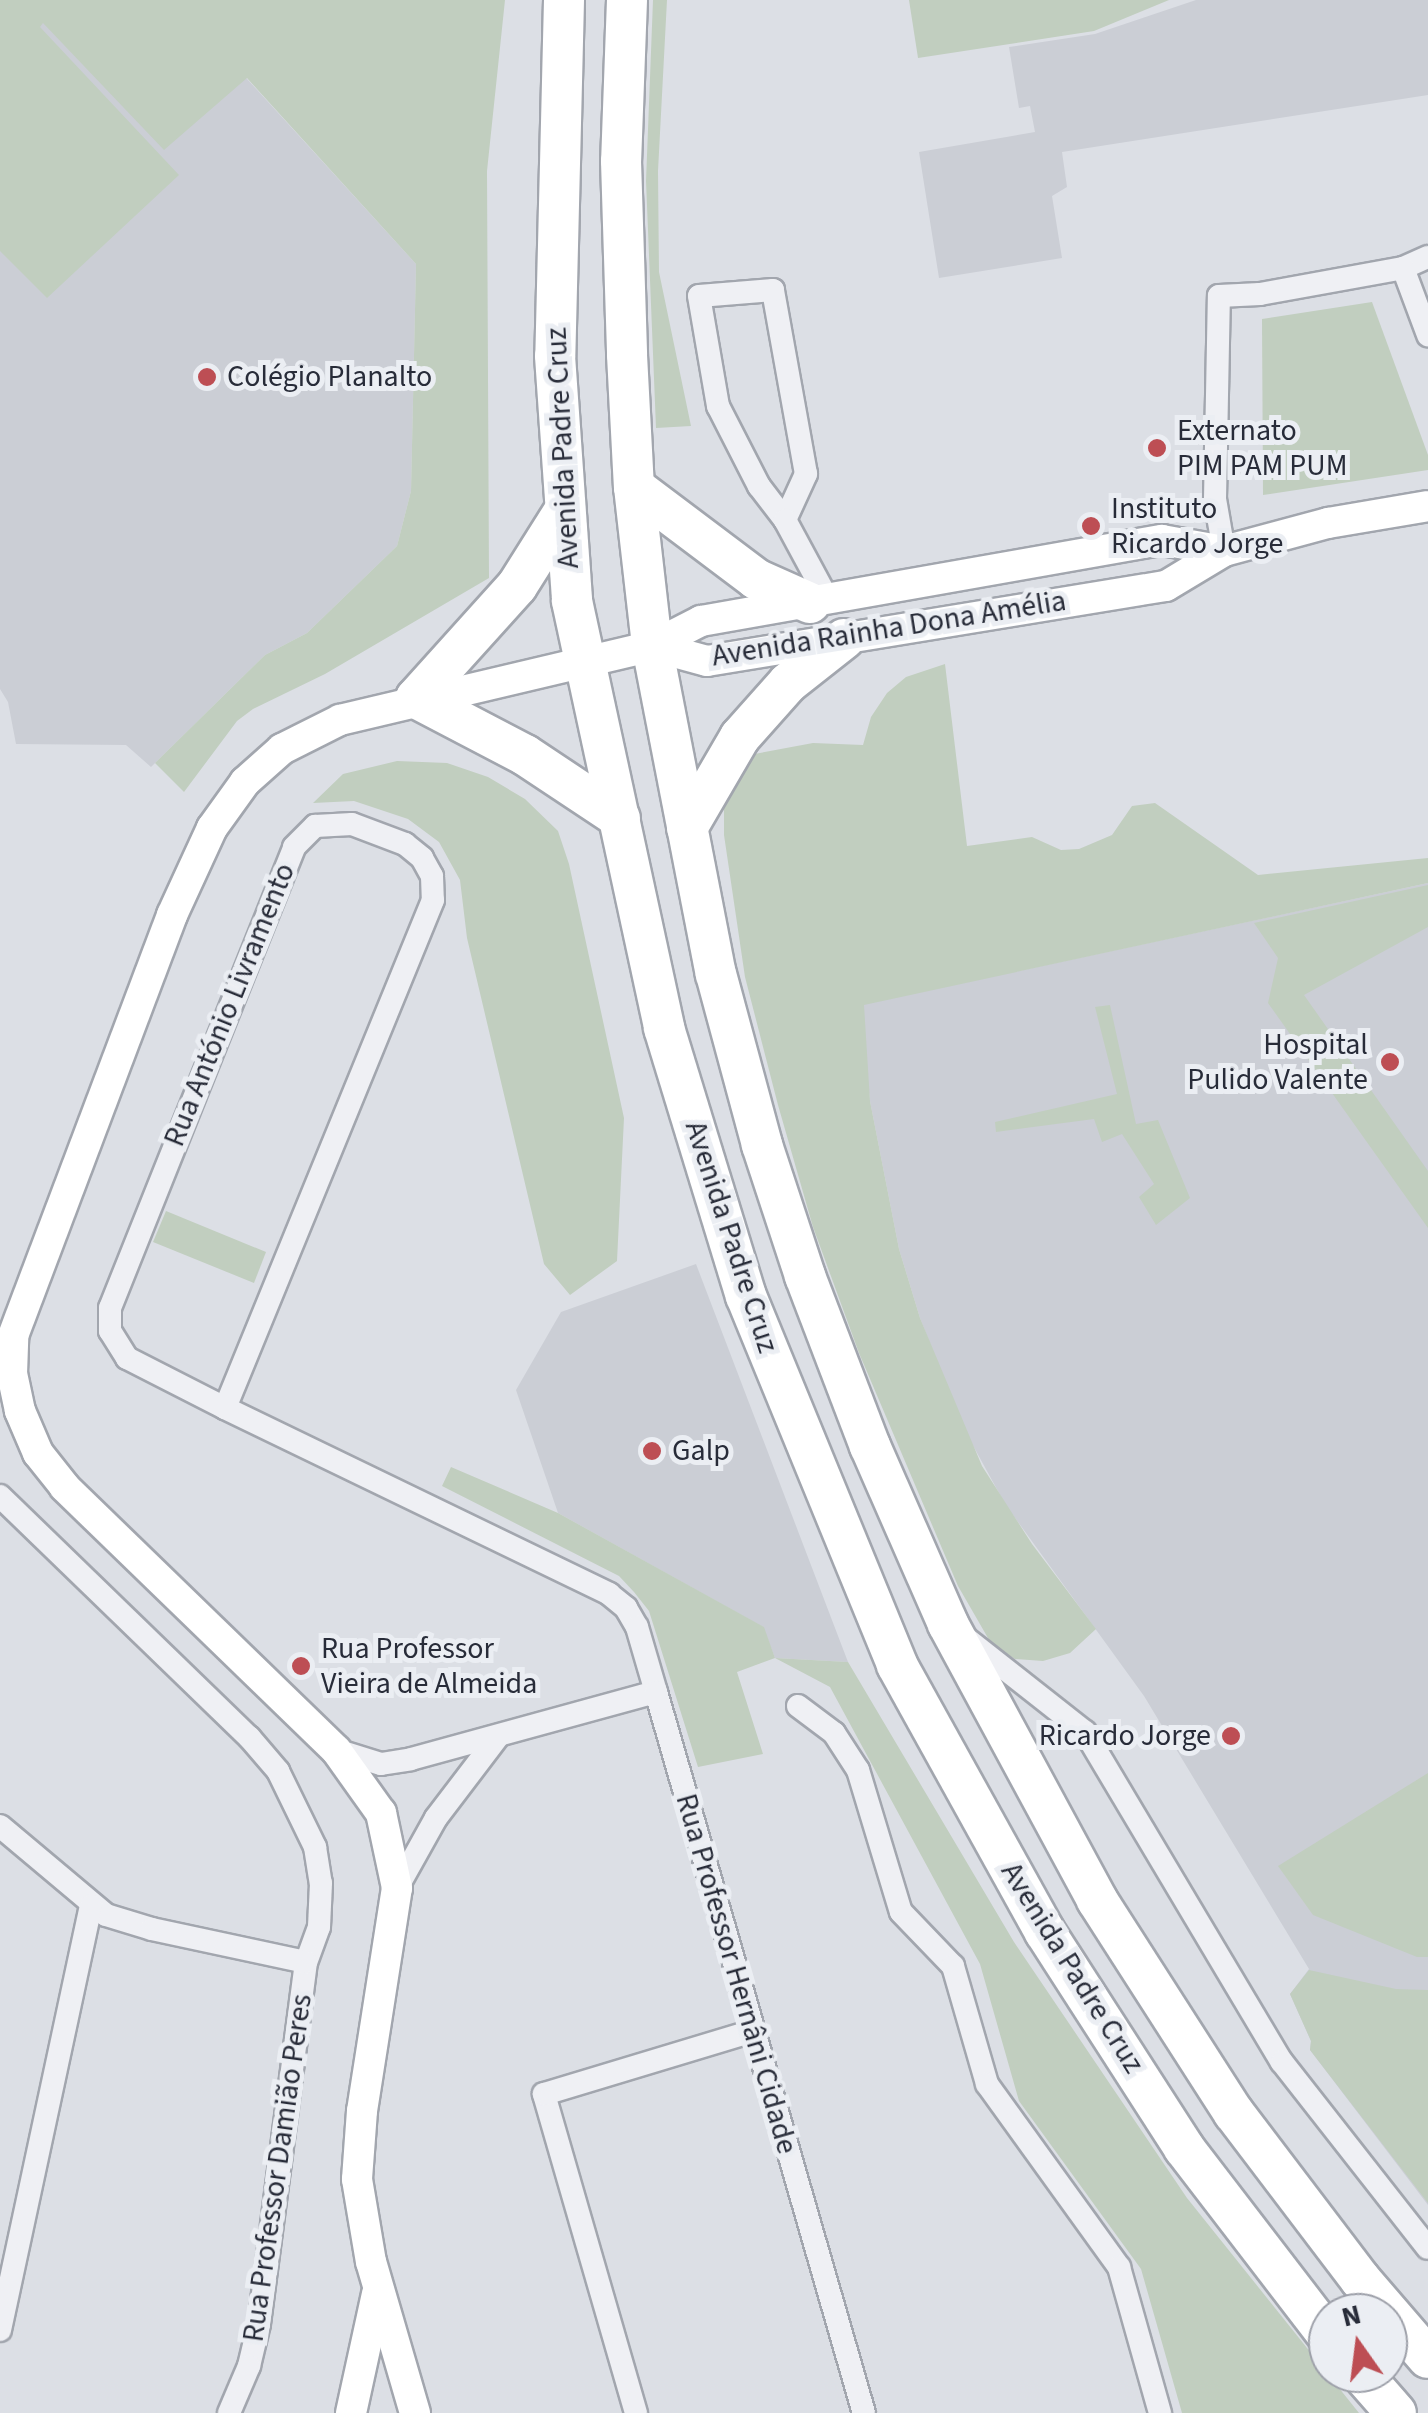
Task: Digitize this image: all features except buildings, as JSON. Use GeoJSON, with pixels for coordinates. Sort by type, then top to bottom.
{"type":"FeatureCollection","features":[{"type":"Feature","properties":{"kind":"highway","name":"Avenida Padre Cruz"},"geometry":{"type":"LineString","coordinates":[[564,0],[556,336],[563,512],[584,662],[664,1028],[746,1296],[897,1665],[1045,1932],[1184,2148],[1308,2310]]}},
{"type":"Feature","properties":{"kind":"highway","name":"Avenida Padre Cruz"},"geometry":{"type":"LineString","coordinates":[[627,0],[621,161],[634,487],[652,646],[716,974],[762,1145],[804,1276],[870,1446],[948,1624],[1096,1900],[1234,2113],[1360,2279],[1428,2358]]}},
{"type":"Feature","properties":{"kind":"highway"},"geometry":{"type":"LineString","coordinates":[[634,487],[756,579],[819,601]]}},
{"type":"Feature","properties":{"kind":"highway"},"geometry":{"type":"LineString","coordinates":[[563,512],[517,586],[416,698],[525,755],[620,818]]}},
{"type":"Feature","properties":{"kind":"highway"},"geometry":{"type":"LineString","coordinates":[[687,828],[740,736],[788,683],[844,639]]}},
{"type":"Feature","properties":{"kind":"highway"},"geometry":{"type":"LineString","coordinates":[[1360,2279],[1428,2311]]}},
{"type":"Feature","properties":{"kind":"highway"},"geometry":{"type":"LineString","coordinates":[[1378,2393],[1396,2413]]}},
{"type":"Feature","properties":{"kind":"street"},"geometry":{"type":"LineString","coordinates":[[1224,551],[1216,499],[1219,296],[1298,288],[1403,268],[1428,257]]}},
{"type":"Feature","properties":{"kind":"street"},"geometry":{"type":"LineString","coordinates":[[1403,268],[1428,336]]}},
{"type":"Feature","properties":{"kind":"street"},"geometry":{"type":"LineString","coordinates":[[785,520],[806,474],[773,290],[699,296],[718,406],[759,486],[785,520],[819,601]]}},
{"type":"Feature","properties":{"kind":"street","name":"Avenida Rainha Dona Amélia"},"geometry":{"type":"LineString","coordinates":[[652,646],[707,661],[1166,586],[1224,551],[1328,523],[1428,506]]}},
{"type":"Feature","properties":{"kind":"street","name":"Avenida Rainha Dona Amélia"},"geometry":{"type":"LineString","coordinates":[[652,646],[702,622],[1162,540],[1224,551]]}},
{"type":"Feature","properties":{"kind":"street"},"geometry":{"type":"LineString","coordinates":[[397,1888],[381,1813],[336,1750],[64,1487],[38,1452],[10,1409],[12,1374],[7,1338],[172,915],[212,828],[246,782],[282,749],[340,720],[416,698],[652,646]]}},
{"type":"Feature","properties":{"kind":"street","name":"Rua António Livramento"},"geometry":{"type":"LineString","coordinates":[[226,1408],[433,900],[432,876],[422,858],[405,844],[352,824],[314,826],[294,847],[110,1308],[110,1331],[127,1358],[226,1408],[610,1594],[626,1608],[637,1627],[656,1692]]}},
{"type":"Feature","properties":{"kind":"street"},"geometry":{"type":"LineString","coordinates":[[0,1496],[249,1738],[278,1772],[315,1847],[321,1883],[319,1927],[306,1962]]}},
{"type":"Feature","properties":{"kind":"street","name":"Avenida Padre Cruz"},"geometry":{"type":"LineString","coordinates":[[948,1624],[1085,1732],[1282,2062],[1428,2248]]}},
{"type":"Feature","properties":{"kind":"street"},"geometry":{"type":"LineString","coordinates":[[336,1750],[381,1764],[496,1738],[656,1692]]}},
{"type":"Feature","properties":{"kind":"street","name":"Rua Professor Hernâni Cidade"},"geometry":{"type":"LineString","coordinates":[[656,1692],[750,2032],[864,2413]]}},
{"type":"Feature","properties":{"kind":"street"},"geometry":{"type":"LineString","coordinates":[[798,1706],[834,1732],[858,1770],[901,1912],[953,1966],[987,2084],[1119,2267],[1160,2413]]}},
{"type":"Feature","properties":{"kind":"street"},"geometry":{"type":"LineString","coordinates":[[415,2413],[361,2216],[358,2140],[397,1888],[436,1818],[496,1738]]}},
{"type":"Feature","properties":{"kind":"street","name":"Rua Professor Damião Peres"},"geometry":{"type":"LineString","coordinates":[[0,1826],[91,1906],[134,1925],[306,1962],[259,2324],[250,2366],[229,2413]]}},
{"type":"Feature","properties":{"kind":"street"},"geometry":{"type":"LineString","coordinates":[[0,2330],[91,1906]]}},
{"type":"Feature","properties":{"kind":"street"},"geometry":{"type":"LineString","coordinates":[[636,2413],[544,2094],[750,2032]]}},
{"type":"Feature","properties":{"kind":"street"},"geometry":{"type":"LineString","coordinates":[[351,2413],[378,2286]]}},
{"type":"Feature","properties":{"kind":"shaded area","name":"Colégio Planalto"},"geometry":{"type":"Polygon","coordinates":[[[67,0],[175,0],[416,264],[411,491],[397,546],[307,633],[265,655],[151,767],[126,745],[16,744],[8,702],[0,689],[0,63],[67,0]]]}},
{"type":"Feature","properties":{"kind":"shaded area"},"geometry":{"type":"Polygon","coordinates":[[[1196,0],[1428,0],[1428,95],[1062,152],[1067,187],[1052,196],[1062,258],[939,278],[919,152],[1035,132],[1030,106],[1019,108],[1009,47],[1095,34],[1196,0]]]}},
{"type":"Feature","properties":{"kind":"shaded area"},"geometry":{"type":"Polygon","coordinates":[[[1428,883],[1428,2205],[1310,2050],[1311,2041],[1290,1994],[1309,1969],[1144,1696],[1005,1504],[964,1429],[920,1318],[899,1249],[870,1101],[863,1039],[864,1004],[1428,883]]]}},
{"type":"Feature","properties":{"kind":"shaded area","name":"Galp"},"geometry":{"type":"Polygon","coordinates":[[[696,1264],[848,1662],[775,1658],[763,1627],[558,1513],[516,1390],[561,1312],[696,1264]]]}},
{"type":"Feature","properties":{"kind":"green space"},"geometry":{"type":"Polygon","coordinates":[[[0,0],[505,0],[487,171],[489,578],[325,674],[253,709],[237,721],[184,792],[155,763],[265,655],[307,633],[397,546],[411,491],[416,264],[247,78],[164,150],[43,23],[40,27],[179,175],[47,298],[0,251],[0,0]]]}},
{"type":"Feature","properties":{"kind":"green space"},"geometry":{"type":"Polygon","coordinates":[[[653,0],[667,0],[658,171],[659,272],[691,426],[656,428],[646,181],[653,0]]]}},
{"type":"Feature","properties":{"kind":"green space"},"geometry":{"type":"Polygon","coordinates":[[[909,0],[1169,0],[1094,31],[918,58],[909,0]]]}},
{"type":"Feature","properties":{"kind":"green space"},"geometry":{"type":"Polygon","coordinates":[[[1372,302],[1428,455],[1428,470],[1263,495],[1262,319],[1372,302]]]}},
{"type":"Feature","properties":{"kind":"green space"},"geometry":{"type":"Polygon","coordinates":[[[945,664],[967,846],[1032,837],[1061,850],[1079,849],[1112,835],[1132,806],[1155,803],[1258,875],[1428,858],[1428,883],[864,1005],[870,1101],[899,1249],[920,1318],[982,1466],[1032,1544],[1096,1629],[1070,1653],[1043,1661],[1015,1659],[992,1645],[958,1586],[859,1353],[813,1227],[778,1105],[745,977],[724,835],[724,792],[738,757],[813,743],[863,745],[871,717],[887,693],[906,677],[945,664]]]}},
{"type":"Feature","properties":{"kind":"green space"},"geometry":{"type":"Polygon","coordinates":[[[397,761],[447,763],[488,777],[525,799],[558,831],[569,864],[624,1118],[617,1261],[570,1295],[544,1264],[467,938],[460,880],[439,842],[408,819],[354,801],[313,803],[343,774],[397,761]]]}},
{"type":"Feature","properties":{"kind":"green space"},"geometry":{"type":"Polygon","coordinates":[[[1428,885],[1428,927],[1304,995],[1428,1171],[1428,1228],[1268,1003],[1278,958],[1254,923],[1428,885]]]}},
{"type":"Feature","properties":{"kind":"green space"},"geometry":{"type":"Polygon","coordinates":[[[1110,1005],[1136,1124],[1158,1120],[1190,1198],[1156,1225],[1139,1197],[1154,1184],[1122,1134],[1102,1142],[1094,1119],[996,1132],[995,1122],[1117,1094],[1095,1007],[1110,1005]]]}},
{"type":"Feature","properties":{"kind":"green space"},"geometry":{"type":"Polygon","coordinates":[[[166,1211],[266,1252],[254,1283],[153,1242],[166,1211]]]}},
{"type":"Feature","properties":{"kind":"green space"},"geometry":{"type":"Polygon","coordinates":[[[451,1467],[558,1513],[764,1627],[775,1658],[737,1672],[763,1754],[698,1767],[649,1611],[634,1592],[619,1576],[442,1486],[451,1467]]]}},
{"type":"Feature","properties":{"kind":"green space"},"geometry":{"type":"Polygon","coordinates":[[[775,1658],[848,1662],[1014,1942],[1187,2198],[1308,2349],[1308,2393],[1343,2393],[1359,2413],[1182,2413],[1141,2269],[1019,2101],[980,1964],[830,1687],[775,1658]]]}},
{"type":"Feature","properties":{"kind":"green space"},"geometry":{"type":"Polygon","coordinates":[[[1428,1773],[1428,1957],[1417,1957],[1313,1915],[1278,1866],[1428,1773]]]}},
{"type":"Feature","properties":{"kind":"green space"},"geometry":{"type":"Polygon","coordinates":[[[1309,1970],[1396,1989],[1428,1990],[1428,2203],[1310,2050],[1311,2041],[1290,1994],[1309,1970]]]}},
{"type":"Feature","properties":{"kind":"place","name":"Colégio Planalto"},"geometry":{"type":"Point","coordinates":[207,377]}},
{"type":"Feature","properties":{"kind":"place","name":"Externato PIM PAM PUM"},"geometry":{"type":"Point","coordinates":[1157,448]}},
{"type":"Feature","properties":{"kind":"place","name":"Instituto Ricardo Jorge"},"geometry":{"type":"Point","coordinates":[1091,526]}},
{"type":"Feature","properties":{"kind":"place","name":"Hospital Pulido Valente"},"geometry":{"type":"Point","coordinates":[1390,1062]}},
{"type":"Feature","properties":{"kind":"place","name":"Galp"},"geometry":{"type":"Point","coordinates":[652,1451]}},
{"type":"Feature","properties":{"kind":"place","name":"Rua Professor Vieira de Almeida"},"geometry":{"type":"Point","coordinates":[301,1666]}},
{"type":"Feature","properties":{"kind":"place","name":"Ricardo Jorge"},"geometry":{"type":"Point","coordinates":[1231,1736]}}]}
